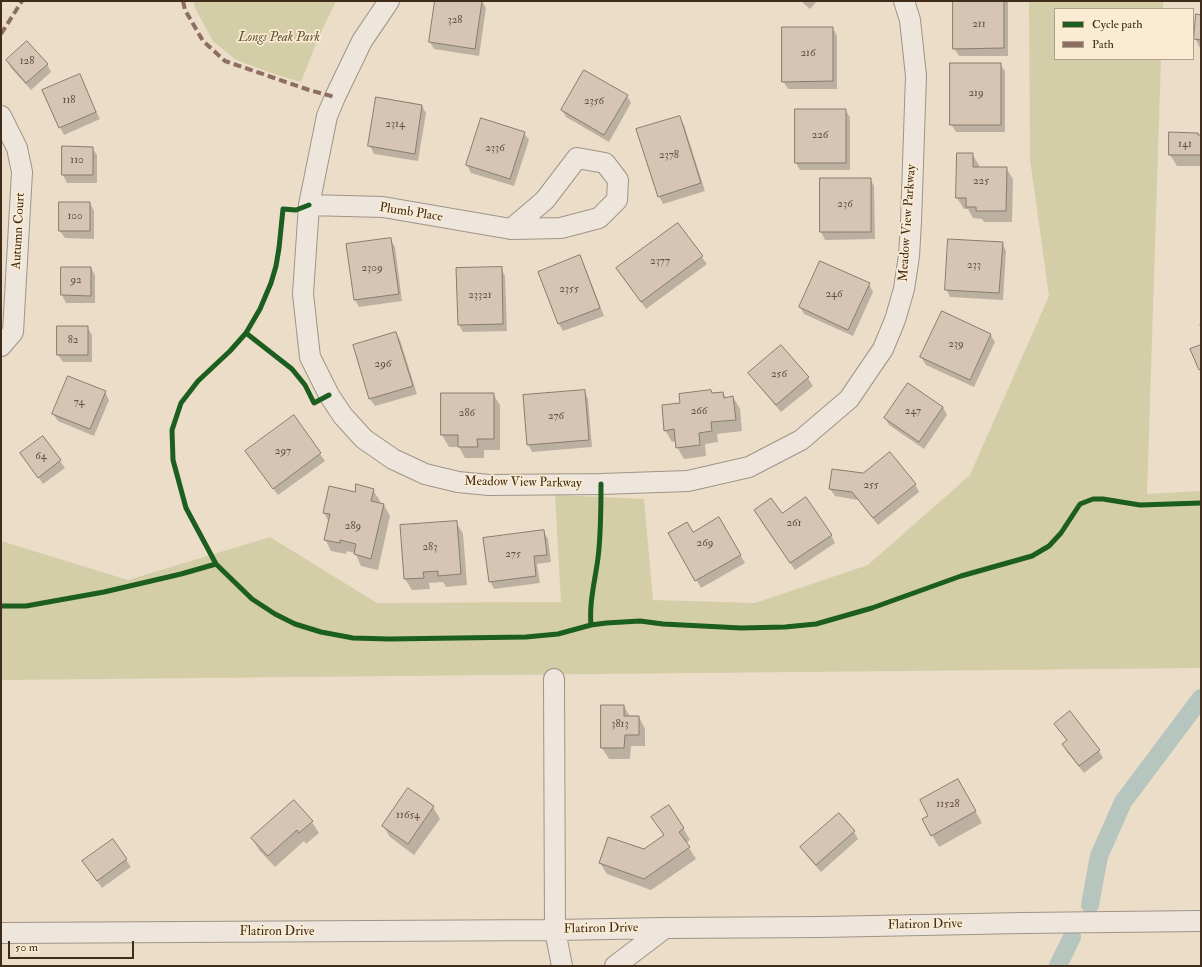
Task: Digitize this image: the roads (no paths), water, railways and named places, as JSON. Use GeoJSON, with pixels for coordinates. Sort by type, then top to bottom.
{"type":"FeatureCollection","features":[{"type":"Feature","properties":{"kind":"street","name":"Meadow View Parkway"},"geometry":{"type":"LineString","coordinates":[[389,1],[362,41],[327,116],[309,205],[302,294],[310,357],[329,395],[343,416],[364,439],[393,458],[425,474],[458,482],[489,485],[601,484],[688,481],[748,467],[801,440],[849,399],[883,349],[895,320],[904,289],[909,256],[916,76],[910,20],[904,1]]}},
{"type":"Feature","properties":{"kind":"street","name":"Autumn Court"},"geometry":{"type":"LineString","coordinates":[[1,116],[17,148],[22,172],[13,332],[1,346]]}},
{"type":"Feature","properties":{"kind":"street","name":"Plumb Place"},"geometry":{"type":"LineString","coordinates":[[309,205],[383,207],[511,229],[561,228],[599,218],[616,200],[618,180],[604,163],[577,158],[545,200],[511,229]]}},
{"type":"Feature","properties":{"kind":"street"},"geometry":{"type":"LineString","coordinates":[[554,679],[555,930],[562,966]]}},
{"type":"Feature","properties":{"kind":"street","name":"Flatiron Drive"},"geometry":{"type":"LineString","coordinates":[[1,933],[555,930],[1023,923],[1201,922]]}},
{"type":"Feature","properties":{"kind":"street"},"geometry":{"type":"LineString","coordinates":[[615,966],[665,928]]}},
{"type":"Feature","properties":{"kind":"waterway"},"geometry":{"type":"LineString","coordinates":[[1090,905],[1099,856],[1123,802],[1201,698]]}},
{"type":"Feature","properties":{"kind":"waterway"},"geometry":{"type":"LineString","coordinates":[[1058,966],[1072,937]]}},
{"type":"Feature","properties":{"kind":"park label","name":"Longs Peak Park"},"geometry":{"type":"Point","coordinates":[279,38]}}]}
